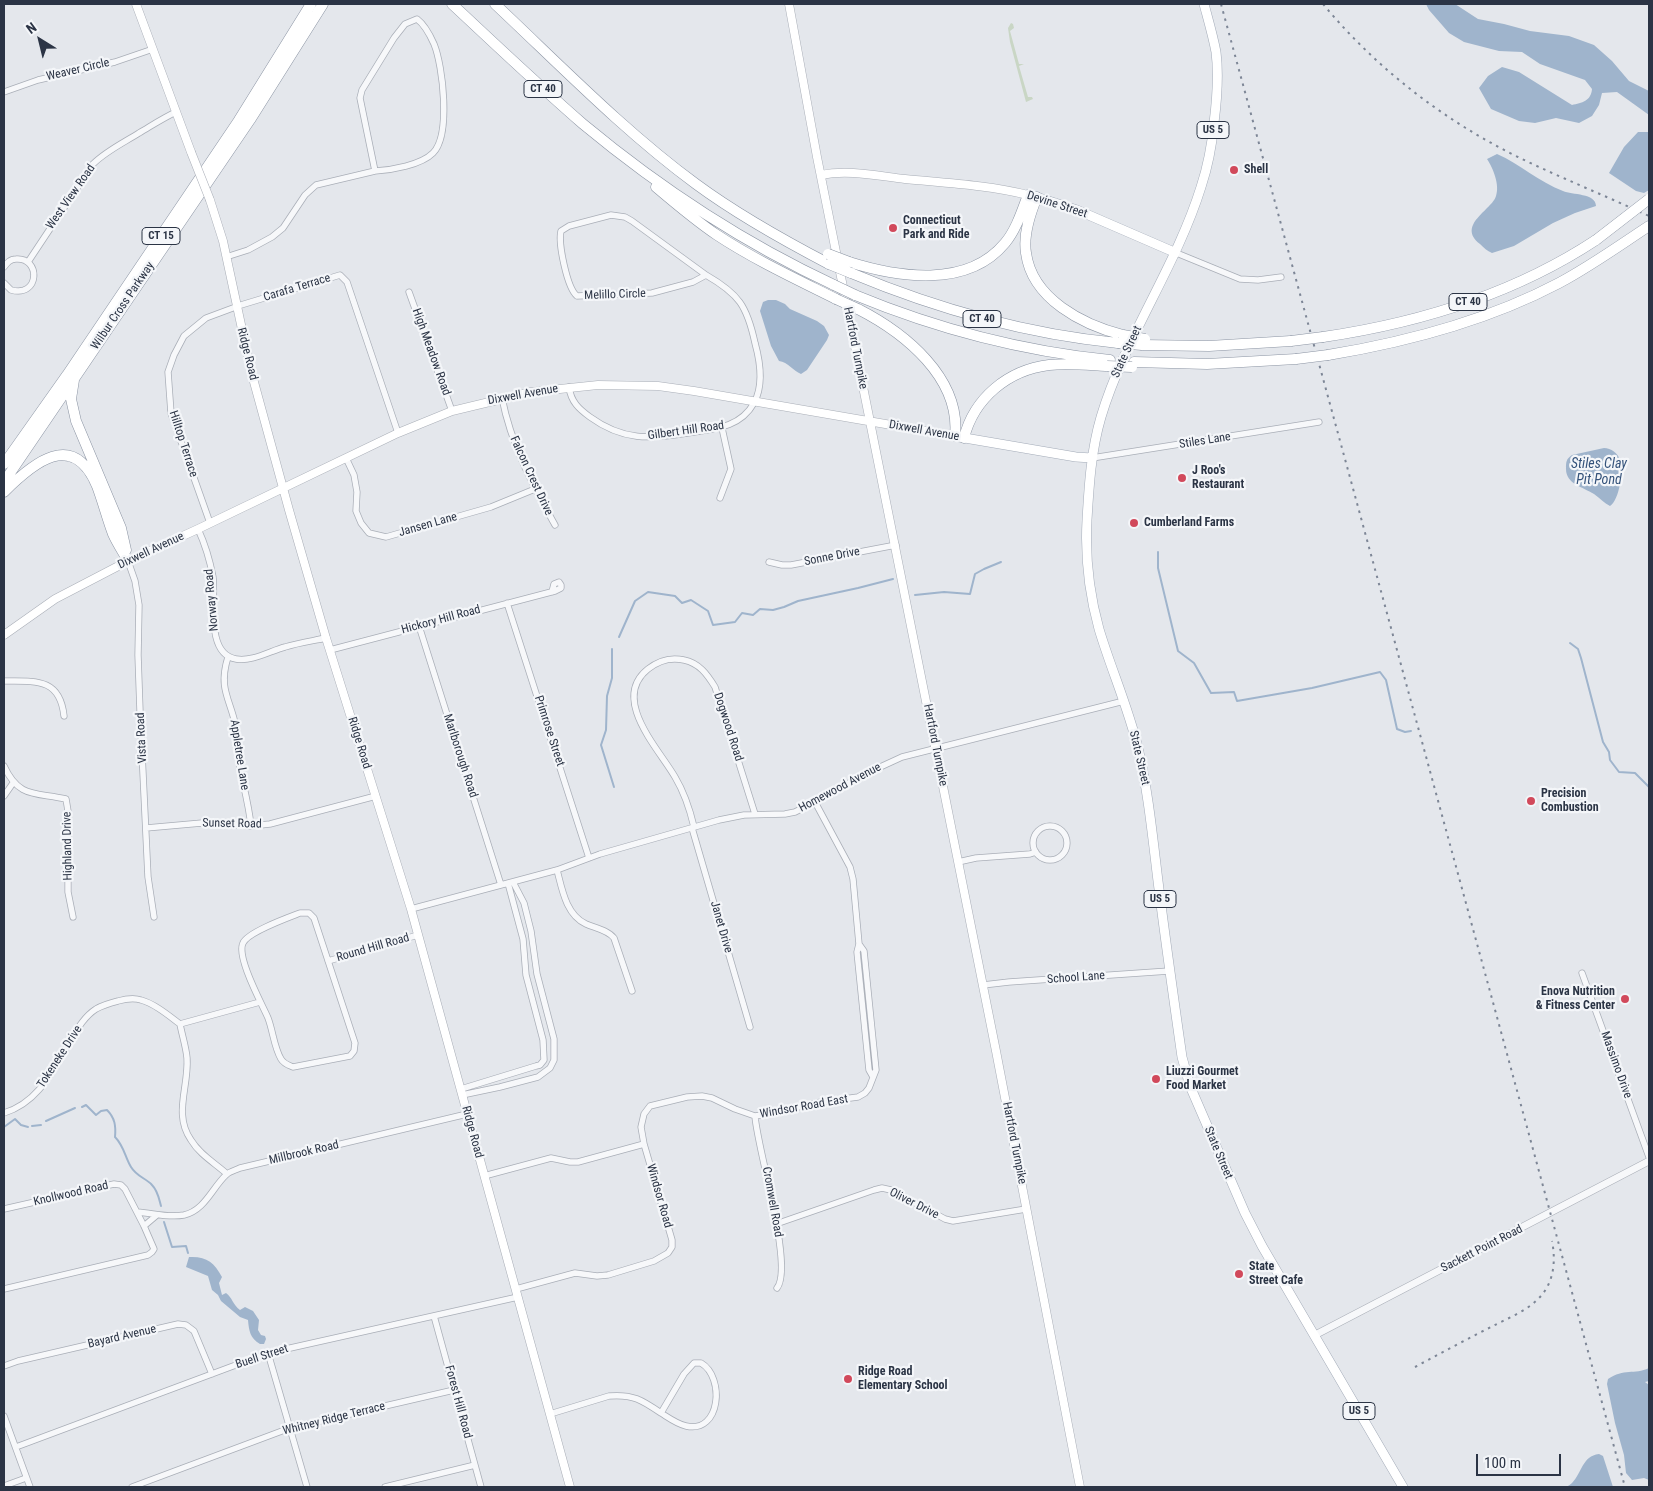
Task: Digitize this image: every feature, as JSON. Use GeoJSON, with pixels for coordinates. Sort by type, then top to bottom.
{"type":"FeatureCollection","features":[{"type":"Feature","properties":{"kind":"highway","name":"Wilbur Cross Parkway"},"geometry":{"type":"LineString","coordinates":[[4,464],[240,120],[311,4]]}},
{"type":"Feature","properties":{"kind":"highway","name":"Wilbur Cross Parkway"},"geometry":{"type":"LineString","coordinates":[[4,482],[250,120],[323,4]]}},
{"type":"Feature","properties":{"kind":"highway","name":"CT 40"},"geometry":{"type":"LineString","coordinates":[[452,4],[572,114],[639,168],[734,232],[776,256],[855,295],[926,322],[991,340],[1046,352],[1109,363],[1133,365],[1232,364],[1328,355],[1406,339],[1485,316],[1552,287],[1579,272],[1649,226]]}},
{"type":"Feature","properties":{"kind":"highway","name":"CT 40"},"geometry":{"type":"LineString","coordinates":[[495,4],[655,152],[704,190],[761,227],[828,259],[851,274],[925,302],[979,318],[1057,335],[1144,342],[1164,341],[1176,346],[1224,346],[1323,337],[1396,323],[1474,300],[1533,276],[1565,260],[1596,240],[1649,199]]}},
{"type":"Feature","properties":{"kind":"highway"},"geometry":{"type":"LineString","coordinates":[[639,168],[656,187],[715,233],[779,271],[878,320],[919,352],[932,366],[945,388],[960,437]]}},
{"type":"Feature","properties":{"kind":"highway"},"geometry":{"type":"LineString","coordinates":[[828,259],[849,262],[881,271],[912,275],[949,273],[972,267],[990,257],[1005,242],[1015,228],[1032,196]]}},
{"type":"Feature","properties":{"kind":"highway"},"geometry":{"type":"LineString","coordinates":[[1032,196],[1025,242],[1026,257],[1034,277],[1051,298],[1089,324],[1120,339]]}},
{"type":"Feature","properties":{"kind":"highway"},"geometry":{"type":"LineString","coordinates":[[960,437],[981,402],[997,386],[1019,374],[1049,365],[1109,363]]}},
{"type":"Feature","properties":{"kind":"highway"},"geometry":{"type":"LineString","coordinates":[[74,377],[72,399],[76,421],[122,528],[128,561]]}},
{"type":"Feature","properties":{"kind":"highway"},"geometry":{"type":"LineString","coordinates":[[4,492],[43,459],[58,455],[71,457],[82,463],[96,485],[114,535],[128,561]]}},
{"type":"Feature","properties":{"kind":"main road","name":"Ridge Road"},"geometry":{"type":"LineString","coordinates":[[136,4],[210,200],[220,232],[251,371],[326,638],[411,910],[570,1487]]}},
{"type":"Feature","properties":{"kind":"main road","name":"Hartford Turnpike"},"geometry":{"type":"LineString","coordinates":[[789,4],[821,175],[983,985],[1080,1487]]}},
{"type":"Feature","properties":{"kind":"main road","name":"State Street"},"geometry":{"type":"LineString","coordinates":[[1204,4],[1215,50],[1217,81],[1210,152],[1203,181],[1191,215],[1113,382],[1098,426],[1092,458],[1086,534],[1090,591],[1102,639],[1138,748],[1148,802],[1169,971],[1182,1057],[1190,1086],[1245,1213],[1262,1246],[1403,1487]]}},
{"type":"Feature","properties":{"kind":"main road","name":"Devine Street"},"geometry":{"type":"LineString","coordinates":[[821,175],[836,172],[858,174],[978,186],[1032,196],[1077,210],[1174,252]]}},
{"type":"Feature","properties":{"kind":"main road","name":"Dixwell Avenue"},"geometry":{"type":"LineString","coordinates":[[4,635],[62,595],[128,561],[398,433],[452,411],[531,392],[598,385],[658,386],[1076,457],[1092,458]]}},
{"type":"Feature","properties":{"kind":"street"},"geometry":{"type":"LineString","coordinates":[[226,257],[248,250],[272,237],[283,228],[305,194],[316,185],[375,171],[392,170],[428,157],[434,152],[443,130],[445,112],[439,65],[434,45],[423,24],[417,19],[405,24],[394,38],[362,90],[360,98],[375,171]]}},
{"type":"Feature","properties":{"kind":"street","name":"Weaver Circle"},"geometry":{"type":"LineString","coordinates":[[4,92],[38,80],[115,62],[153,49]]}},
{"type":"Feature","properties":{"kind":"street","name":"West View Road"},"geometry":{"type":"LineString","coordinates":[[28,262],[93,164],[102,155],[176,112]]}},
{"type":"Feature","properties":{"kind":"street","name":"Melillo Circle"},"geometry":{"type":"LineString","coordinates":[[706,275],[692,282],[652,293],[577,296],[572,291],[568,281],[560,241],[561,231],[569,226],[611,215],[625,217],[706,275],[722,284],[739,299],[748,316],[760,365],[760,377],[755,402]]}},
{"type":"Feature","properties":{"kind":"street","name":"Devine Street"},"geometry":{"type":"LineString","coordinates":[[1174,252],[1240,279],[1258,280],[1281,277]]}},
{"type":"Feature","properties":{"kind":"street"},"geometry":{"type":"LineString","coordinates":[[4,267],[9,261],[18,259],[28,262],[34,273],[30,286],[24,290],[16,291],[7,287],[4,283]]}},
{"type":"Feature","properties":{"kind":"street","name":"Carafa Terrace"},"geometry":{"type":"LineString","coordinates":[[184,336],[206,318],[340,275],[347,282],[398,433]]}},
{"type":"Feature","properties":{"kind":"street","name":"High Meadow Road"},"geometry":{"type":"LineString","coordinates":[[409,292],[452,411]]}},
{"type":"Feature","properties":{"kind":"street","name":"Hilltop Terrace"},"geometry":{"type":"LineString","coordinates":[[184,336],[168,372],[171,412],[210,523]]}},
{"type":"Feature","properties":{"kind":"street","name":"Gilbert Hill Road"},"geometry":{"type":"LineString","coordinates":[[569,387],[572,400],[576,406],[589,417],[611,430],[631,436],[658,438],[722,428],[734,424],[744,417],[755,402]]}},
{"type":"Feature","properties":{"kind":"street","name":"Falcon Crest Drive"},"geometry":{"type":"LineString","coordinates":[[502,398],[506,420],[517,451],[534,488],[555,525]]}},
{"type":"Feature","properties":{"kind":"street","name":"Stiles Lane"},"geometry":{"type":"LineString","coordinates":[[1092,458],[1319,422]]}},
{"type":"Feature","properties":{"kind":"street"},"geometry":{"type":"LineString","coordinates":[[720,498],[731,469],[722,428]]}},
{"type":"Feature","properties":{"kind":"street","name":"Jansen Lane"},"geometry":{"type":"LineString","coordinates":[[346,458],[354,475],[357,492],[356,511],[361,523],[369,533],[386,537],[491,508],[534,488]]}},
{"type":"Feature","properties":{"kind":"street","name":"Norway Road"},"geometry":{"type":"LineString","coordinates":[[198,529],[213,577],[215,635],[228,657]]}},
{"type":"Feature","properties":{"kind":"street","name":"Sonne Drive"},"geometry":{"type":"LineString","coordinates":[[769,562],[792,565],[896,545]]}},
{"type":"Feature","properties":{"kind":"street","name":"Vista Road"},"geometry":{"type":"LineString","coordinates":[[128,561],[135,581],[139,605],[138,655],[146,828],[149,884],[154,916]]}},
{"type":"Feature","properties":{"kind":"street","name":"Hickory Hill Road"},"geometry":{"type":"LineString","coordinates":[[330,650],[552,592]]}},
{"type":"Feature","properties":{"kind":"street","name":"Primrose Street"},"geometry":{"type":"LineString","coordinates":[[507,603],[590,858]]}},
{"type":"Feature","properties":{"kind":"street","name":"Marlborough Road"},"geometry":{"type":"LineString","coordinates":[[419,626],[501,885]]}},
{"type":"Feature","properties":{"kind":"street"},"geometry":{"type":"LineString","coordinates":[[228,657],[246,659],[285,646],[326,638]]}},
{"type":"Feature","properties":{"kind":"street","name":"Appletree Lane"},"geometry":{"type":"LineString","coordinates":[[228,657],[223,682],[236,728],[240,767],[251,826]]}},
{"type":"Feature","properties":{"kind":"street","name":"Dogwood Road"},"geometry":{"type":"LineString","coordinates":[[693,827],[688,807],[676,779],[642,727],[636,711],[634,693],[640,678],[653,664],[664,660],[674,658],[692,662],[700,667],[715,686],[755,814]]}},
{"type":"Feature","properties":{"kind":"street"},"geometry":{"type":"LineString","coordinates":[[4,681],[49,686],[61,698],[64,716]]}},
{"type":"Feature","properties":{"kind":"street","name":"Homewood Avenue"},"geometry":{"type":"LineString","coordinates":[[411,910],[557,870],[590,858],[732,817],[795,812],[882,765],[902,757],[1124,701]]}},
{"type":"Feature","properties":{"kind":"street"},"geometry":{"type":"LineString","coordinates":[[4,766],[13,783],[4,796]]}},
{"type":"Feature","properties":{"kind":"street","name":"Highland Drive"},"geometry":{"type":"LineString","coordinates":[[13,783],[32,794],[66,799],[68,811],[68,892],[73,917]]}},
{"type":"Feature","properties":{"kind":"street","name":"Sunset Road"},"geometry":{"type":"LineString","coordinates":[[146,828],[202,823],[251,826],[270,824],[376,796]]}},
{"type":"Feature","properties":{"kind":"street","name":"Windsor Road East"},"geometry":{"type":"LineString","coordinates":[[644,1144],[641,1121],[646,1110],[653,1104],[688,1097],[707,1096],[755,1116],[821,1102],[858,1097],[869,1088],[873,1077],[869,1070],[864,1026],[853,879],[850,867],[815,802]]}},
{"type":"Feature","properties":{"kind":"street"},"geometry":{"type":"LineString","coordinates":[[1054,826],[1063,832],[1067,842],[1064,852],[1060,856],[1050,860],[1036,852],[1033,841],[1038,831],[1043,827],[1054,826]]}},
{"type":"Feature","properties":{"kind":"street","name":"Janet Drive"},"geometry":{"type":"LineString","coordinates":[[693,827],[750,1027]]}},
{"type":"Feature","properties":{"kind":"street"},"geometry":{"type":"LineString","coordinates":[[958,862],[976,858],[1036,852]]}},
{"type":"Feature","properties":{"kind":"street"},"geometry":{"type":"LineString","coordinates":[[557,870],[564,896],[575,916],[586,924],[608,933],[614,938],[632,991]]}},
{"type":"Feature","properties":{"kind":"street"},"geometry":{"type":"LineString","coordinates":[[511,883],[523,939],[526,975],[543,1040],[543,1062]]}},
{"type":"Feature","properties":{"kind":"street"},"geometry":{"type":"LineString","coordinates":[[461,1092],[500,1087],[538,1077],[550,1068],[554,1060],[554,1039],[537,974],[534,942],[526,910],[511,883]]}},
{"type":"Feature","properties":{"kind":"street","name":"Round Hill Road"},"geometry":{"type":"LineString","coordinates":[[300,913],[309,913],[314,918],[355,1043],[354,1051],[350,1056],[293,1067],[285,1064],[280,1057],[268,1019],[260,1002],[252,985],[242,945],[247,938],[292,916],[300,913]]}},
{"type":"Feature","properties":{"kind":"street","name":"Round Hill Road"},"geometry":{"type":"LineString","coordinates":[[328,961],[418,935]]}},
{"type":"Feature","properties":{"kind":"street","name":"School Lane"},"geometry":{"type":"LineString","coordinates":[[983,985],[1169,971]]}},
{"type":"Feature","properties":{"kind":"street","name":"Massimo Drive"},"geometry":{"type":"LineString","coordinates":[[1582,973],[1649,1157]]}},
{"type":"Feature","properties":{"kind":"street","name":"Tokeneke Drive"},"geometry":{"type":"LineString","coordinates":[[4,1114],[25,1104],[37,1092],[79,1026],[95,1010],[108,1003],[126,998],[139,999],[164,1012],[180,1024]]}},
{"type":"Feature","properties":{"kind":"street"},"geometry":{"type":"LineString","coordinates":[[137,1212],[149,1212],[157,1215],[185,1214],[195,1210],[227,1174],[197,1148],[190,1138],[183,1120],[181,1112],[182,1094],[187,1059],[180,1024],[260,1002]]}},
{"type":"Feature","properties":{"kind":"street"},"geometry":{"type":"LineString","coordinates":[[543,1062],[550,1068]]}},
{"type":"Feature","properties":{"kind":"street"},"geometry":{"type":"LineString","coordinates":[[461,1092],[543,1062]]}},
{"type":"Feature","properties":{"kind":"street","name":"Millbrook Road"},"geometry":{"type":"LineString","coordinates":[[227,1174],[240,1168],[468,1114]]}},
{"type":"Feature","properties":{"kind":"street","name":"Cromwell Road"},"geometry":{"type":"LineString","coordinates":[[755,1116],[783,1267],[781,1284],[777,1288]]}},
{"type":"Feature","properties":{"kind":"street"},"geometry":{"type":"LineString","coordinates":[[484,1176],[551,1158],[578,1162],[644,1144]]}},
{"type":"Feature","properties":{"kind":"street","name":"Windsor Road"},"geometry":{"type":"LineString","coordinates":[[517,1293],[575,1274],[608,1275],[654,1260],[668,1253],[672,1247],[672,1240],[644,1144]]}},
{"type":"Feature","properties":{"kind":"street","name":"Sackett Point Road"},"geometry":{"type":"LineString","coordinates":[[1315,1335],[1649,1161]]}},
{"type":"Feature","properties":{"kind":"street","name":"Knollwood Road"},"geometry":{"type":"LineString","coordinates":[[4,1209],[114,1184],[125,1188],[144,1226]]}},
{"type":"Feature","properties":{"kind":"street","name":"Oliver Drive"},"geometry":{"type":"LineString","coordinates":[[776,1224],[882,1188],[892,1190],[945,1219],[953,1221],[1026,1209]]}},
{"type":"Feature","properties":{"kind":"street"},"geometry":{"type":"LineString","coordinates":[[4,1288],[148,1255],[154,1249],[144,1226],[157,1215]]}},
{"type":"Feature","properties":{"kind":"street","name":"Buell Street"},"geometry":{"type":"LineString","coordinates":[[16,1448],[268,1353],[434,1316],[517,1293]]}},
{"type":"Feature","properties":{"kind":"street","name":"Forest Hill Road"},"geometry":{"type":"LineString","coordinates":[[434,1316],[481,1487]]}},
{"type":"Feature","properties":{"kind":"street","name":"Bayard Avenue"},"geometry":{"type":"LineString","coordinates":[[4,1366],[18,1361],[178,1324],[186,1325],[194,1330],[212,1374]]}},
{"type":"Feature","properties":{"kind":"street"},"geometry":{"type":"LineString","coordinates":[[268,1353],[306,1487]]}},
{"type":"Feature","properties":{"kind":"street"},"geometry":{"type":"LineString","coordinates":[[550,1414],[618,1395],[639,1398],[661,1413],[686,1426],[698,1426],[708,1420],[715,1406],[716,1396],[713,1380],[707,1368],[698,1362],[692,1365],[684,1374],[661,1413]]}},
{"type":"Feature","properties":{"kind":"street","name":"Whitney Ridge Terrace"},"geometry":{"type":"LineString","coordinates":[[132,1487],[290,1428],[454,1390]]}},
{"type":"Feature","properties":{"kind":"street"},"geometry":{"type":"LineString","coordinates":[[4,1416],[30,1487]]}},
{"type":"Feature","properties":{"kind":"street"},"geometry":{"type":"LineString","coordinates":[[385,1487],[475,1465]]}},
{"type":"Feature","properties":{"kind":"street"},"geometry":{"type":"LineString","coordinates":[[4,1486],[26,1478]]}},
{"type":"Feature","properties":{"kind":"green space"},"geometry":{"type":"Polygon","coordinates":[[[1011,23],[1014,28],[1010,31],[1019,64],[1024,64],[1019,66],[1028,97],[1033,99],[1026,102],[1010,42],[1008,28],[1011,23]]]}},
{"type":"Feature","properties":{"kind":"water"},"geometry":{"type":"Polygon","coordinates":[[[1426,4],[1455,4],[1478,19],[1530,31],[1569,36],[1594,45],[1612,61],[1629,81],[1649,91],[1649,115],[1617,92],[1602,93],[1599,105],[1592,116],[1579,123],[1556,118],[1535,123],[1519,121],[1491,109],[1479,88],[1488,76],[1502,67],[1519,72],[1572,105],[1588,99],[1592,89],[1585,80],[1540,64],[1522,52],[1499,51],[1464,42],[1449,33],[1426,4]]]}},
{"type":"Feature","properties":{"kind":"water"},"geometry":{"type":"Polygon","coordinates":[[[1638,132],[1649,132],[1649,190],[1644,193],[1636,191],[1609,173],[1624,147],[1638,132]]]}},
{"type":"Feature","properties":{"kind":"water"},"geometry":{"type":"Polygon","coordinates":[[[1497,154],[1554,187],[1592,199],[1596,206],[1553,223],[1514,246],[1490,252],[1474,237],[1472,230],[1477,218],[1496,196],[1494,172],[1487,159],[1497,154]]]}},
{"type":"Feature","properties":{"kind":"water"},"geometry":{"type":"Polygon","coordinates":[[[776,300],[785,304],[790,309],[817,321],[824,326],[829,335],[807,370],[801,374],[779,361],[771,346],[760,311],[763,302],[776,300]]]}},
{"type":"Feature","properties":{"kind":"water","name":"Stiles Clay Pit Pond"},"geometry":{"type":"Polygon","coordinates":[[[1604,448],[1616,453],[1621,465],[1618,492],[1610,506],[1594,494],[1572,482],[1566,469],[1567,461],[1572,455],[1604,448]]]}},
{"type":"Feature","properties":{"kind":"water"},"geometry":{"type":"Polygon","coordinates":[[[189,1257],[205,1259],[216,1267],[222,1277],[219,1283],[222,1295],[226,1293],[240,1310],[245,1307],[253,1311],[259,1320],[258,1330],[266,1339],[264,1344],[260,1344],[252,1337],[248,1320],[240,1317],[221,1301],[212,1290],[208,1276],[186,1267],[189,1257]]]}},
{"type":"Feature","properties":{"kind":"water"},"geometry":{"type":"Polygon","coordinates":[[[1649,1368],[1649,1381],[1645,1382],[1649,1385],[1649,1480],[1644,1478],[1632,1480],[1626,1473],[1624,1455],[1607,1384],[1608,1379],[1619,1374],[1649,1368]]]}},
{"type":"Feature","properties":{"kind":"water"},"geometry":{"type":"Polygon","coordinates":[[[1599,1454],[1603,1456],[1613,1487],[1565,1487],[1572,1483],[1589,1458],[1599,1454]]]}},
{"type":"Feature","properties":{"kind":"waterway"},"geometry":{"type":"LineString","coordinates":[[1158,552],[1158,568],[1178,651],[1194,663],[1211,693],[1234,692],[1237,701],[1312,688],[1380,672],[1386,680],[1397,729],[1405,732],[1411,731]]}},
{"type":"Feature","properties":{"kind":"waterway"},"geometry":{"type":"LineString","coordinates":[[915,595],[944,592],[970,594],[975,574],[1001,562]]}},
{"type":"Feature","properties":{"kind":"waterway"},"geometry":{"type":"LineString","coordinates":[[619,637],[635,601],[648,592],[675,596],[682,603],[691,600],[708,611],[713,625],[735,622],[742,613],[753,615],[760,609],[773,610],[798,601],[893,579]]}},
{"type":"Feature","properties":{"kind":"waterway"},"geometry":{"type":"LineString","coordinates":[[1570,643],[1578,649],[1603,742],[1609,752],[1610,760],[1619,772],[1635,773],[1649,787]]}},
{"type":"Feature","properties":{"kind":"waterway"},"geometry":{"type":"LineString","coordinates":[[612,649],[612,678],[607,696],[606,730],[601,745],[614,787]]}},
{"type":"Feature","properties":{"kind":"waterway"},"geometry":{"type":"LineString","coordinates":[[82,1107],[86,1105],[96,1115],[101,1111],[107,1110],[110,1113],[114,1122],[115,1137],[131,1167],[154,1187],[161,1206]]}},
{"type":"Feature","properties":{"kind":"waterway"},"geometry":{"type":"LineString","coordinates":[[46,1121],[75,1108]]}},
{"type":"Feature","properties":{"kind":"waterway"},"geometry":{"type":"LineString","coordinates":[[4,1127],[15,1119],[21,1125],[28,1127]]}},
{"type":"Feature","properties":{"kind":"waterway"},"geometry":{"type":"LineString","coordinates":[[32,1126],[41,1125]]}},
{"type":"Feature","properties":{"kind":"waterway"},"geometry":{"type":"LineString","coordinates":[[164,1222],[172,1247],[186,1246],[188,1253]]}},
{"type":"Feature","properties":{"kind":"railway"},"geometry":{"type":"LineString","coordinates":[[1221,4],[1625,1487]]}},
{"type":"Feature","properties":{"kind":"railway"},"geometry":{"type":"LineString","coordinates":[[1323,4],[1365,50],[1388,71],[1412,91],[1463,126],[1518,157],[1649,216]]}},
{"type":"Feature","properties":{"kind":"railway"},"geometry":{"type":"LineString","coordinates":[[1415,1367],[1517,1314],[1534,1303],[1544,1292],[1551,1279],[1554,1264],[1552,1241]]}},
{"type":"Feature","properties":{"kind":"place","name":"Shell"},"geometry":{"type":"Point","coordinates":[1234,170]}},
{"type":"Feature","properties":{"kind":"place","name":"Connecticut Park and Ride"},"geometry":{"type":"Point","coordinates":[893,228]}},
{"type":"Feature","properties":{"kind":"place","name":"J Roo's Restaurant"},"geometry":{"type":"Point","coordinates":[1182,478]}},
{"type":"Feature","properties":{"kind":"place","name":"Cumberland Farms"},"geometry":{"type":"Point","coordinates":[1134,523]}},
{"type":"Feature","properties":{"kind":"place","name":"Precision Combustion"},"geometry":{"type":"Point","coordinates":[1531,801]}},
{"type":"Feature","properties":{"kind":"place","name":"Enova Nutrition & Fitness Center"},"geometry":{"type":"Point","coordinates":[1625,999]}},
{"type":"Feature","properties":{"kind":"place","name":"Liuzzi Gourmet Food Market"},"geometry":{"type":"Point","coordinates":[1156,1079]}},
{"type":"Feature","properties":{"kind":"place","name":"State Street Cafe"},"geometry":{"type":"Point","coordinates":[1239,1274]}},
{"type":"Feature","properties":{"kind":"place","name":"Ridge Road Elementary School"},"geometry":{"type":"Point","coordinates":[848,1379]}}]}
